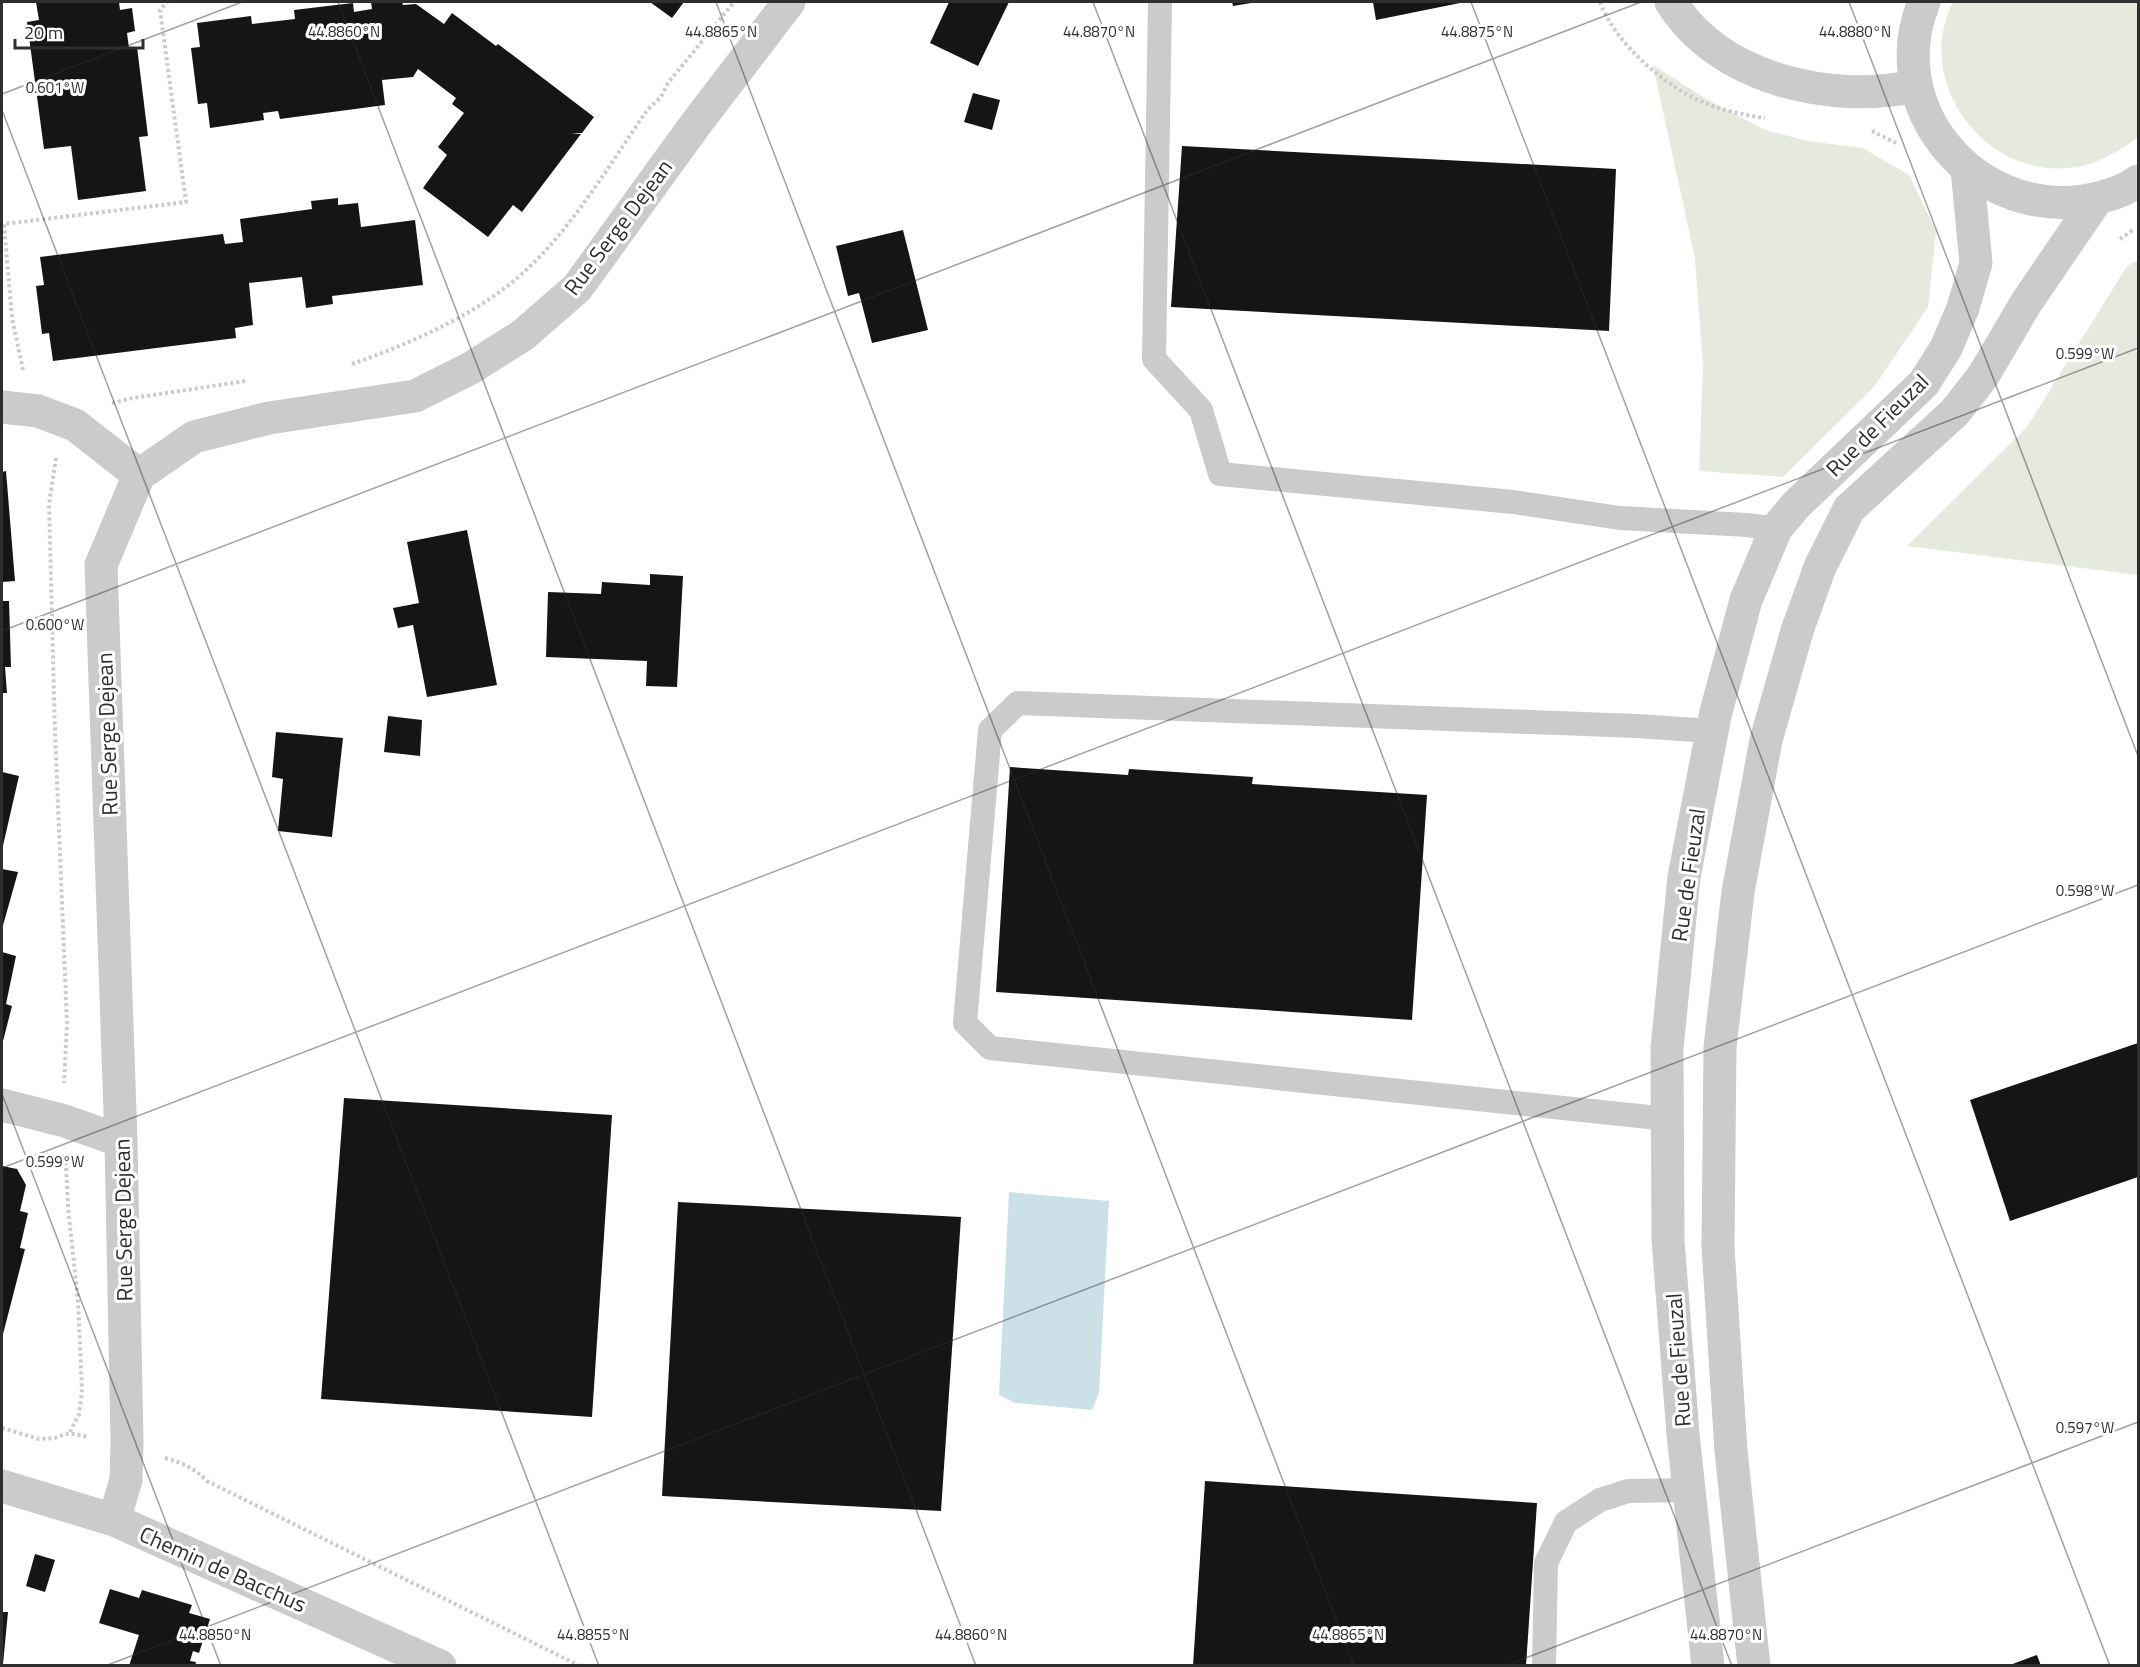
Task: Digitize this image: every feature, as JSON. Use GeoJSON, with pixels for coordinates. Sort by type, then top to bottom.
{"type":"FeatureCollection","features":[{"type":"Feature","properties":{"kind":"street","name":"Rue Serge Dejean"},"geometry":{"type":"LineString","coordinates":[[114,1520],[126,1480],[127,1448],[122,1141],[101,565],[139,475],[194,437],[269,418],[415,396],[471,368],[523,335],[577,288],[695,125],[789,2]]}},
{"type":"Feature","properties":{"kind":"street"},"geometry":{"type":"LineString","coordinates":[[1671,2],[1676,11],[1722,53],[1759,73],[1796,85],[1842,92],[1888,92],[1916,86]]}},
{"type":"Feature","properties":{"kind":"street"},"geometry":{"type":"LineString","coordinates":[[1924,2],[1919,15],[1913,50],[1916,86],[1927,118],[1944,145],[1967,169],[1995,188],[2028,199],[2062,203],[2097,199],[2139,181]]}},
{"type":"Feature","properties":{"kind":"street","name":"Rue de Fieuzal"},"geometry":{"type":"LineString","coordinates":[[1708,1665],[1689,1490],[1668,1240],[1667,1048],[1684,877],[1711,732],[1746,600],[1776,529],[1796,505],[1924,383],[1946,348],[1963,308],[1977,263],[1967,169]]}},
{"type":"Feature","properties":{"kind":"street","name":"Rue de Fieuzal"},"geometry":{"type":"LineString","coordinates":[[1755,1665],[1731,1451],[1718,1247],[1720,1047],[1738,892],[1766,740],[1797,631],[1820,567],[1849,509],[1955,412],[1983,376],[2026,303],[2097,199]]}},
{"type":"Feature","properties":{"kind":"street"},"geometry":{"type":"LineString","coordinates":[[17,409],[75,425],[139,475]]}},
{"type":"Feature","properties":{"kind":"street"},"geometry":{"type":"LineString","coordinates":[[2,1105],[65,1121],[122,1141]]}},
{"type":"Feature","properties":{"kind":"street","name":"Chemin de Bacchus"},"geometry":{"type":"LineString","coordinates":[[2,1486],[114,1520],[440,1665]]}},
{"type":"Feature","properties":{"kind":"lane"},"geometry":{"type":"LineString","coordinates":[[1160,2],[1154,359],[1201,410],[1220,474],[1513,502],[1620,519],[1747,525],[1776,529]]}},
{"type":"Feature","properties":{"kind":"lane"},"geometry":{"type":"LineString","coordinates":[[1668,1119],[990,1048],[965,1023],[990,730],[1018,703],[1637,726],[1711,732]]}},
{"type":"Feature","properties":{"kind":"lane"},"geometry":{"type":"LineString","coordinates":[[1544,1665],[1546,1563],[1566,1522],[1600,1500],[1628,1491],[1689,1490]]}},
{"type":"Feature","properties":{"kind":"path"},"geometry":{"type":"LineString","coordinates":[[17,409],[4,224],[186,202],[160,10],[167,2]]}},
{"type":"Feature","properties":{"kind":"path"},"geometry":{"type":"LineString","coordinates":[[345,366],[393,350],[440,327],[488,301],[508,286],[565,228],[648,109],[661,97],[668,83],[734,2]]}},
{"type":"Feature","properties":{"kind":"path"},"geometry":{"type":"LineString","coordinates":[[1600,2],[1623,40],[1667,83],[1705,103],[1743,115],[1765,118]]}},
{"type":"Feature","properties":{"kind":"path"},"geometry":{"type":"LineString","coordinates":[[1867,128],[1904,147]]}},
{"type":"Feature","properties":{"kind":"path"},"geometry":{"type":"LineString","coordinates":[[2113,243],[2139,227]]}},
{"type":"Feature","properties":{"kind":"path"},"geometry":{"type":"LineString","coordinates":[[105,405],[132,398],[251,380]]}},
{"type":"Feature","properties":{"kind":"path"},"geometry":{"type":"LineString","coordinates":[[60,449],[54,466],[49,504],[67,1017],[63,1089]]}},
{"type":"Feature","properties":{"kind":"path"},"geometry":{"type":"LineString","coordinates":[[66,1152],[68,1206],[78,1300],[82,1391],[79,1414],[69,1434]]}},
{"type":"Feature","properties":{"kind":"path"},"geometry":{"type":"LineString","coordinates":[[2,1428],[39,1439],[69,1434],[92,1438],[186,1464],[207,1481],[580,1665]]}},
{"type":"Feature","properties":{"kind":"shaded area"},"geometry":{"type":"Polygon","coordinates":[[[1953,2],[2138,2],[2138,137],[2105,158],[2087,165],[2068,168],[2037,166],[2008,156],[1983,139],[1963,117],[1949,90],[1942,62],[1943,32],[1953,2]]]}},
{"type":"Feature","properties":{"kind":"shaded area"},"geometry":{"type":"Polygon","coordinates":[[[1653,65],[1708,100],[1765,130],[1808,141],[1863,148],[1909,175],[1936,231],[1928,307],[1874,387],[1783,477],[1699,471],[1703,366],[1695,259],[1653,65]]]}},
{"type":"Feature","properties":{"kind":"shaded area"},"geometry":{"type":"Polygon","coordinates":[[[2138,260],[2138,575],[1907,546],[2027,427],[2127,266],[2138,260]]]}},
{"type":"Feature","properties":{"kind":"shaded area"},"geometry":{"type":"Polygon","coordinates":[[[1009,1192],[1109,1201],[1099,1393],[1092,1410],[1015,1403],[999,1395],[1009,1192]]]}},
{"type":"Feature","properties":{"kind":"building"},"geometry":{"type":"Polygon","coordinates":[[[36,2],[119,2],[120,10],[132,8],[135,31],[127,33],[129,48],[137,47],[148,136],[139,137],[146,191],[78,200],[71,146],[44,149],[27,22],[39,20],[36,2]]]}},
{"type":"Feature","properties":{"kind":"building"},"geometry":{"type":"Polygon","coordinates":[[[371,2],[416,4],[444,24],[452,13],[496,46],[498,44],[594,117],[582,133],[571,133],[581,134],[522,212],[513,205],[488,237],[423,188],[447,155],[438,147],[464,113],[452,104],[456,98],[418,69],[413,77],[382,80],[385,105],[280,119],[278,111],[263,113],[264,120],[210,128],[207,103],[198,104],[191,48],[200,47],[197,23],[251,16],[252,24],[295,19],[294,10],[353,3],[354,12],[372,9],[371,2]]]}},
{"type":"Feature","properties":{"kind":"building"},"geometry":{"type":"Polygon","coordinates":[[[650,2],[684,2],[672,18],[650,2]]]}},
{"type":"Feature","properties":{"kind":"building"},"geometry":{"type":"Polygon","coordinates":[[[949,2],[1009,2],[978,66],[930,43],[949,2]]]}},
{"type":"Feature","properties":{"kind":"building"},"geometry":{"type":"Polygon","coordinates":[[[1232,2],[1251,2],[1251,3],[1233,6],[1232,2]]]}},
{"type":"Feature","properties":{"kind":"building"},"geometry":{"type":"Polygon","coordinates":[[[1373,2],[1460,2],[1460,3],[1376,20],[1373,2]]]}},
{"type":"Feature","properties":{"kind":"building"},"geometry":{"type":"Polygon","coordinates":[[[973,93],[1000,100],[992,130],[964,122],[973,93]]]}},
{"type":"Feature","properties":{"kind":"building"},"geometry":{"type":"Polygon","coordinates":[[[1182,146],[1616,169],[1609,331],[1171,307],[1182,146]]]}},
{"type":"Feature","properties":{"kind":"building"},"geometry":{"type":"Polygon","coordinates":[[[338,198],[338,205],[358,203],[361,227],[415,220],[423,285],[332,296],[333,304],[306,308],[302,277],[249,283],[253,325],[235,328],[236,338],[53,361],[49,333],[42,334],[36,286],[44,285],[40,257],[223,234],[225,244],[243,242],[240,219],[312,209],[311,201],[338,198]]]}},
{"type":"Feature","properties":{"kind":"building"},"geometry":{"type":"Polygon","coordinates":[[[903,230],[928,330],[872,343],[859,293],[848,296],[836,246],[903,230]]]}},
{"type":"Feature","properties":{"kind":"building"},"geometry":{"type":"Polygon","coordinates":[[[6,471],[15,581],[2,582],[2,472],[6,471]]]}},
{"type":"Feature","properties":{"kind":"building"},"geometry":{"type":"Polygon","coordinates":[[[467,530],[497,685],[427,697],[413,625],[398,628],[393,608],[419,603],[407,542],[467,530]]]}},
{"type":"Feature","properties":{"kind":"building"},"geometry":{"type":"Polygon","coordinates":[[[650,574],[683,576],[677,687],[646,686],[647,661],[546,657],[548,592],[601,594],[602,582],[650,585],[650,574]]]}},
{"type":"Feature","properties":{"kind":"building"},"geometry":{"type":"Polygon","coordinates":[[[2,601],[9,601],[11,667],[5,667],[7,693],[2,693],[2,601]]]}},
{"type":"Feature","properties":{"kind":"building"},"geometry":{"type":"Polygon","coordinates":[[[388,716],[422,720],[420,756],[384,752],[388,716]]]}},
{"type":"Feature","properties":{"kind":"building"},"geometry":{"type":"Polygon","coordinates":[[[276,732],[343,738],[332,837],[278,831],[283,779],[272,777],[276,732]]]}},
{"type":"Feature","properties":{"kind":"building"},"geometry":{"type":"Polygon","coordinates":[[[1010,767],[1128,775],[1129,769],[1253,777],[1252,784],[1427,795],[1412,1020],[996,992],[1010,767]]]}},
{"type":"Feature","properties":{"kind":"building"},"geometry":{"type":"Polygon","coordinates":[[[2,772],[19,776],[2,850],[2,772]]]}},
{"type":"Feature","properties":{"kind":"building"},"geometry":{"type":"Polygon","coordinates":[[[2,869],[18,872],[2,929],[2,869]]]}},
{"type":"Feature","properties":{"kind":"building"},"geometry":{"type":"Polygon","coordinates":[[[2,952],[16,956],[6,1004],[12,1006],[2,1045],[2,952]]]}},
{"type":"Feature","properties":{"kind":"building"},"geometry":{"type":"Polygon","coordinates":[[[2138,1043],[2138,1177],[2010,1221],[1970,1100],[2138,1043]]]}},
{"type":"Feature","properties":{"kind":"building"},"geometry":{"type":"Polygon","coordinates":[[[344,1098],[612,1115],[592,1417],[321,1399],[344,1098]]]}},
{"type":"Feature","properties":{"kind":"building"},"geometry":{"type":"Polygon","coordinates":[[[2,1166],[17,1169],[26,1185],[20,1211],[28,1213],[20,1248],[25,1249],[2,1338],[2,1166]]]}},
{"type":"Feature","properties":{"kind":"building"},"geometry":{"type":"Polygon","coordinates":[[[678,1202],[961,1217],[941,1511],[662,1496],[678,1202]]]}},
{"type":"Feature","properties":{"kind":"building"},"geometry":{"type":"Polygon","coordinates":[[[1205,1481],[1537,1503],[1526,1666],[1193,1666],[1205,1481]]]}},
{"type":"Feature","properties":{"kind":"building"},"geometry":{"type":"Polygon","coordinates":[[[35,1554],[55,1560],[45,1592],[26,1586],[35,1554]]]}},
{"type":"Feature","properties":{"kind":"building"},"geometry":{"type":"Polygon","coordinates":[[[110,1589],[139,1598],[142,1590],[192,1605],[189,1613],[210,1619],[199,1653],[193,1651],[190,1661],[196,1662],[195,1666],[129,1666],[139,1635],[99,1623],[110,1589]]]}},
{"type":"Feature","properties":{"kind":"building"},"geometry":{"type":"Polygon","coordinates":[[[2,1612],[8,1612],[3,1664],[2,1664],[2,1612]]]}},
{"type":"Feature","properties":{"kind":"building"},"geometry":{"type":"Polygon","coordinates":[[[2037,1655],[2041,1666],[2010,1666],[2010,1665],[2037,1655]]]}}]}
